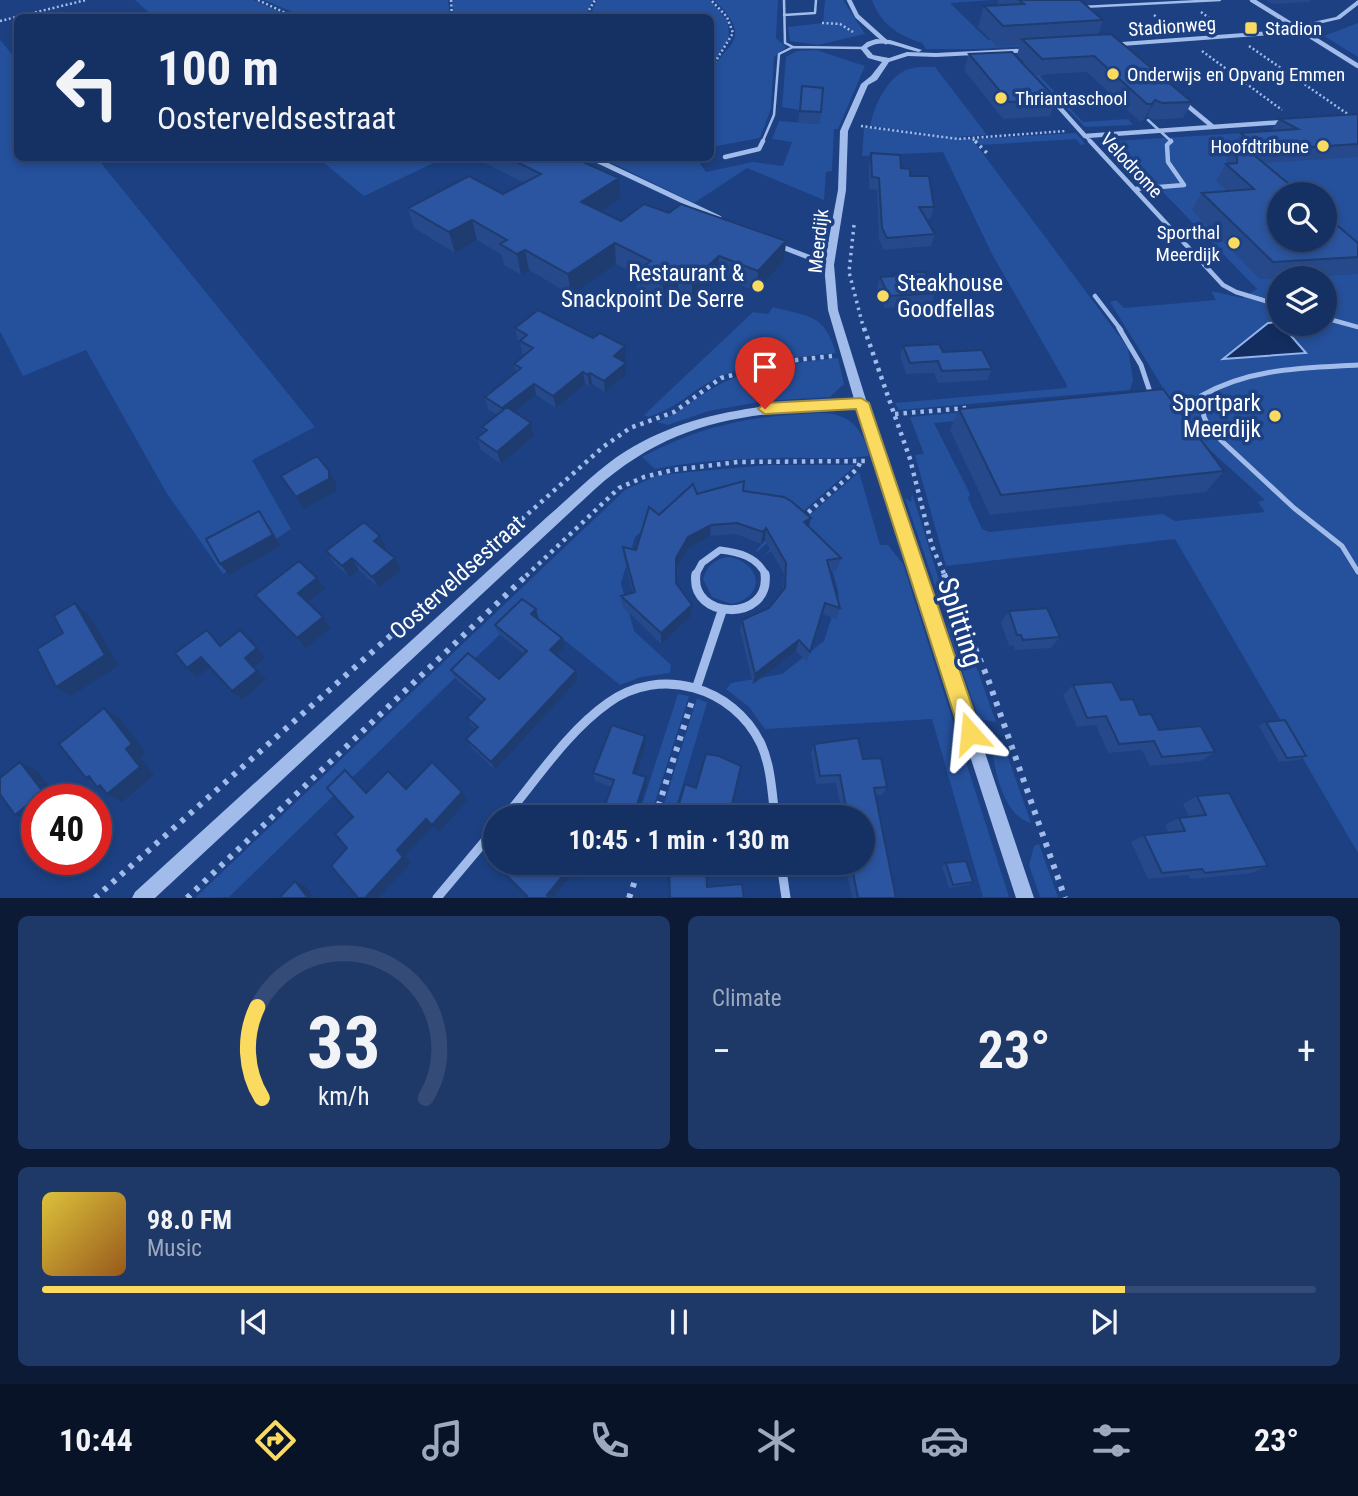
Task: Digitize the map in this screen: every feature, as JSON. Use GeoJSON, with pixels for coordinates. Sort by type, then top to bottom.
{"type":"FeatureCollection","features":[{"type":"Feature","properties":{"kind":"street"},"geometry":{"type":"LineString","coordinates":[[849,0],[867,27],[872,42],[866,52],[887,60],[901,58],[906,52]]}},
{"type":"Feature","properties":{"kind":"street"},"geometry":{"type":"LineString","coordinates":[[1252,0],[1358,66]]}},
{"type":"Feature","properties":{"kind":"street","name":"Stadionweg"},"geometry":{"type":"LineString","coordinates":[[1102,46],[1236,37],[1297,28],[1338,18],[1358,2]]}},
{"type":"Feature","properties":{"kind":"street"},"geometry":{"type":"LineString","coordinates":[[867,27],[906,52],[1008,52],[1048,49]]}},
{"type":"Feature","properties":{"kind":"street"},"geometry":{"type":"LineString","coordinates":[[1107,38],[1125,53]]}},
{"type":"Feature","properties":{"kind":"street"},"geometry":{"type":"LineString","coordinates":[[872,42],[886,41]]}},
{"type":"Feature","properties":{"kind":"street","name":"Meerdijk"},"geometry":{"type":"LineString","coordinates":[[861,403],[833,310],[829,265],[842,190],[844,131],[865,84],[864,77],[870,66],[866,52]]}},
{"type":"Feature","properties":{"kind":"street"},"geometry":{"type":"LineString","coordinates":[[1008,52],[1015,59]]}},
{"type":"Feature","properties":{"kind":"street","name":"Meerdijk"},"geometry":{"type":"LineString","coordinates":[[865,84],[874,78],[887,60]]}},
{"type":"Feature","properties":{"kind":"street","name":"Velodrome"},"geometry":{"type":"LineString","coordinates":[[1044,91],[1085,136]]}},
{"type":"Feature","properties":{"kind":"street"},"geometry":{"type":"LineString","coordinates":[[1173,94],[1212,127]]}},
{"type":"Feature","properties":{"kind":"street"},"geometry":{"type":"LineString","coordinates":[[1085,136],[1296,121]]}},
{"type":"Feature","properties":{"kind":"street"},"geometry":{"type":"LineString","coordinates":[[598,161],[730,223]]}},
{"type":"Feature","properties":{"kind":"street"},"geometry":{"type":"LineString","coordinates":[[767,241],[829,265]]}},
{"type":"Feature","properties":{"kind":"street","name":"Splitting"},"geometry":{"type":"LineString","coordinates":[[861,403],[1025,898]]}},
{"type":"Feature","properties":{"kind":"street","name":"Oosterveldsestraat"},"geometry":{"type":"LineString","coordinates":[[141,898],[552,521],[630,454],[680,428],[710,419],[765,409],[861,403]]}},
{"type":"Feature","properties":{"kind":"street"},"geometry":{"type":"LineString","coordinates":[[720,550],[739,550],[754,559],[764,573],[765,589],[757,603],[741,611],[722,611],[705,603],[695,588],[695,571],[704,557],[720,550]]}},
{"type":"Feature","properties":{"kind":"street"},"geometry":{"type":"LineString","coordinates":[[697,685],[722,611]]}},
{"type":"Feature","properties":{"kind":"street"},"geometry":{"type":"LineString","coordinates":[[515,805],[588,720],[622,694],[658,684],[697,685],[729,703],[748,723],[762,746],[773,805]]}},
{"type":"Feature","properties":{"kind":"street"},"geometry":{"type":"LineString","coordinates":[[437,898],[483,843]]}},
{"type":"Feature","properties":{"kind":"street"},"geometry":{"type":"LineString","coordinates":[[783,875],[786,898]]}},
{"type":"Feature","properties":{"kind":"lane"},"geometry":{"type":"LineString","coordinates":[[784,0],[785,43],[793,47],[866,52]]}},
{"type":"Feature","properties":{"kind":"lane"},"geometry":{"type":"LineString","coordinates":[[784,15],[815,13],[816,0]]}},
{"type":"Feature","properties":{"kind":"lane"},"geometry":{"type":"LineString","coordinates":[[1072,8],[1220,0]]}},
{"type":"Feature","properties":{"kind":"lane"},"geometry":{"type":"LineString","coordinates":[[725,157],[759,149],[769,134],[774,120],[779,54],[793,47]]}},
{"type":"Feature","properties":{"kind":"lane"},"geometry":{"type":"LineString","coordinates":[[1135,189],[1184,186],[1168,166],[1164,155],[1167,145],[1172,142],[1148,120]]}},
{"type":"Feature","properties":{"kind":"lane","name":"Velodrome"},"geometry":{"type":"LineString","coordinates":[[1085,136],[1223,285],[1267,301]]}},
{"type":"Feature","properties":{"kind":"lane"},"geometry":{"type":"LineString","coordinates":[[1095,296],[1128,337],[1144,368],[1150,392]]}},
{"type":"Feature","properties":{"kind":"lane"},"geometry":{"type":"LineString","coordinates":[[1337,321],[1358,327]]}},
{"type":"Feature","properties":{"kind":"lane"},"geometry":{"type":"LineString","coordinates":[[1358,365],[1241,376],[1218,384],[1201,396],[1204,417],[1211,431],[1294,508],[1342,546],[1358,572]]}},
{"type":"Feature","properties":{"kind":"path"},"geometry":{"type":"LineString","coordinates":[[29,14],[86,0]]}},
{"type":"Feature","properties":{"kind":"path"},"geometry":{"type":"LineString","coordinates":[[258,0],[288,14]]}},
{"type":"Feature","properties":{"kind":"path"},"geometry":{"type":"LineString","coordinates":[[711,0],[727,17],[733,33],[732,40],[714,64]]}},
{"type":"Feature","properties":{"kind":"path"},"geometry":{"type":"LineString","coordinates":[[1185,2],[1353,118]]}},
{"type":"Feature","properties":{"kind":"path"},"geometry":{"type":"LineString","coordinates":[[1139,4],[1296,121]]}},
{"type":"Feature","properties":{"kind":"path"},"geometry":{"type":"LineString","coordinates":[[821,23],[840,24],[858,35]]}},
{"type":"Feature","properties":{"kind":"path"},"geometry":{"type":"LineString","coordinates":[[861,126],[958,139],[1080,130]]}},
{"type":"Feature","properties":{"kind":"path"},"geometry":{"type":"LineString","coordinates":[[973,138],[988,154]]}},
{"type":"Feature","properties":{"kind":"path","name":"Meerdijk"},"geometry":{"type":"LineString","coordinates":[[855,213],[849,272],[871,353],[895,414]]}},
{"type":"Feature","properties":{"kind":"path"},"geometry":{"type":"LineString","coordinates":[[895,414],[975,407]]}},
{"type":"Feature","properties":{"kind":"path","name":"Splitting"},"geometry":{"type":"LineString","coordinates":[[895,414],[910,458],[932,546],[988,679],[1065,898]]}},
{"type":"Feature","properties":{"kind":"path","name":"Oosterveldsestraat"},"geometry":{"type":"LineString","coordinates":[[187,898],[620,488],[645,475],[684,467],[910,458]]}},
{"type":"Feature","properties":{"kind":"path"},"geometry":{"type":"LineString","coordinates":[[796,523],[858,469],[861,461]]}},
{"type":"Feature","properties":{"kind":"path"},"geometry":{"type":"LineString","coordinates":[[659,805],[697,685]]}},
{"type":"Feature","properties":{"kind":"path"},"geometry":{"type":"LineString","coordinates":[[629,898],[636,875]]}},
{"type":"Feature","properties":{"kind":"shaded area"},"geometry":{"type":"Polygon","coordinates":[[[135,0],[253,0],[284,14],[151,14],[135,0]]]}},
{"type":"Feature","properties":{"kind":"shaded area"},"geometry":{"type":"Polygon","coordinates":[[[264,0],[448,0],[450,14],[297,14],[264,0]]]}},
{"type":"Feature","properties":{"kind":"shaded area"},"geometry":{"type":"Polygon","coordinates":[[[452,0],[593,0],[588,10],[589,14],[454,14],[452,0]]]}},
{"type":"Feature","properties":{"kind":"shaded area"},"geometry":{"type":"Polygon","coordinates":[[[597,0],[710,0],[728,22],[729,39],[714,62],[714,14],[594,14],[592,10],[597,0]]]}},
{"type":"Feature","properties":{"kind":"shaded area"},"geometry":{"type":"Polygon","coordinates":[[[714,0],[778,0],[776,38],[786,47],[774,57],[771,108],[760,138],[714,146],[714,70],[735,37],[734,27],[714,0]]]}},
{"type":"Feature","properties":{"kind":"shaded area"},"geometry":{"type":"Polygon","coordinates":[[[825,0],[843,0],[865,34],[818,45],[790,41],[788,27],[823,23],[825,0]]]}},
{"type":"Feature","properties":{"kind":"shaded area"},"geometry":{"type":"Polygon","coordinates":[[[872,0],[993,0],[950,3],[988,40],[1089,35],[1089,43],[926,49],[922,43],[891,28],[880,16],[872,0]]]}},
{"type":"Feature","properties":{"kind":"shaded area"},"geometry":{"type":"Polygon","coordinates":[[[1358,23],[1358,57],[1324,36],[1358,23]]]}},
{"type":"Feature","properties":{"kind":"shaded area"},"geometry":{"type":"Polygon","coordinates":[[[0,40],[14,56],[14,161],[99,161],[315,427],[252,460],[291,529],[223,574],[166,492],[86,350],[23,376],[0,331],[0,40]]]}},
{"type":"Feature","properties":{"kind":"shaded area"},"geometry":{"type":"Polygon","coordinates":[[[816,50],[865,66],[838,129],[834,129],[832,171],[826,172],[824,200],[747,168],[694,203],[608,161],[698,161],[706,172],[753,162],[783,166],[792,142],[772,139],[779,121],[819,124],[799,110],[782,107],[786,57],[797,51],[816,50]]]}},
{"type":"Feature","properties":{"kind":"shaded area"},"geometry":{"type":"Polygon","coordinates":[[[1114,56],[1040,76],[1083,122],[1128,119],[1133,125],[1085,127],[1022,62],[1114,56]]]}},
{"type":"Feature","properties":{"kind":"shaded area"},"geometry":{"type":"Polygon","coordinates":[[[935,67],[987,135],[954,137],[870,126],[878,102],[893,79],[909,69],[935,67]]]}},
{"type":"Feature","properties":{"kind":"shaded area"},"geometry":{"type":"Polygon","coordinates":[[[1358,126],[1358,853],[1175,539],[946,566],[915,455],[924,454],[910,417],[1126,397],[1120,406],[934,423],[970,494],[968,498],[982,529],[989,532],[1163,514],[1175,521],[1265,512],[1258,502],[1265,500],[1186,425],[1110,302],[1116,300],[1124,308],[1216,300],[1211,291],[1242,298],[1257,289],[1156,185],[1149,185],[1109,143],[1115,143],[1114,141],[1358,126]]]}},
{"type":"Feature","properties":{"kind":"shaded area"},"geometry":{"type":"Polygon","coordinates":[[[864,127],[972,139],[1128,348],[1133,380],[1130,390],[899,410],[895,403],[1066,388],[1067,385],[992,254],[943,152],[862,156],[864,127]]]}},
{"type":"Feature","properties":{"kind":"shaded area"},"geometry":{"type":"Polygon","coordinates":[[[1076,133],[1085,144],[1081,145],[1076,139],[980,145],[975,139],[1076,133]]]}},
{"type":"Feature","properties":{"kind":"shaded area"},"geometry":{"type":"Polygon","coordinates":[[[322,161],[438,161],[364,196],[322,161]]]}},
{"type":"Feature","properties":{"kind":"shaded area"},"geometry":{"type":"Polygon","coordinates":[[[773,307],[814,319],[826,330],[836,353],[776,360],[747,367],[709,382],[659,413],[648,417],[644,415],[753,312],[768,314],[773,307]]]}},
{"type":"Feature","properties":{"kind":"shaded area"},"geometry":{"type":"Polygon","coordinates":[[[1267,324],[1267,336],[1291,336],[1306,353],[1223,359],[1267,324]]]}},
{"type":"Feature","properties":{"kind":"shaded area"},"geometry":{"type":"Polygon","coordinates":[[[838,358],[844,384],[830,397],[764,401],[709,411],[668,425],[657,422],[673,415],[717,386],[745,374],[776,366],[838,358]]]}},
{"type":"Feature","properties":{"kind":"shaded area"},"geometry":{"type":"Polygon","coordinates":[[[821,413],[840,416],[854,425],[863,438],[869,456],[731,460],[655,469],[642,457],[708,429],[772,416],[821,413]]]}},
{"type":"Feature","properties":{"kind":"shaded area"},"geometry":{"type":"Polygon","coordinates":[[[767,465],[856,465],[757,552],[788,513],[670,506],[635,537],[621,583],[634,631],[671,665],[670,673],[641,677],[620,685],[526,609],[229,897],[195,898],[625,490],[658,475],[767,465]]]}},
{"type":"Feature","properties":{"kind":"shaded area"},"geometry":{"type":"Polygon","coordinates":[[[859,472],[880,545],[888,545],[903,564],[1009,897],[983,897],[932,719],[765,729],[749,707],[726,689],[731,683],[782,674],[824,641],[839,594],[826,548],[807,529],[763,556],[859,472]]]}},
{"type":"Feature","properties":{"kind":"shaded area"},"geometry":{"type":"Polygon","coordinates":[[[912,493],[948,609],[942,606],[905,498],[911,502],[912,493]]]}},
{"type":"Feature","properties":{"kind":"shaded area"},"geometry":{"type":"Polygon","coordinates":[[[731,557],[749,567],[756,581],[750,595],[731,604],[712,597],[703,579],[713,563],[731,557]]]}},
{"type":"Feature","properties":{"kind":"shaded area"},"geometry":{"type":"Polygon","coordinates":[[[955,623],[978,671],[996,722],[979,719],[947,627],[955,623]]]}},
{"type":"Feature","properties":{"kind":"shaded area"},"geometry":{"type":"Polygon","coordinates":[[[678,694],[689,696],[654,805],[642,805],[678,694]]]}},
{"type":"Feature","properties":{"kind":"shaded area"},"geometry":{"type":"Polygon","coordinates":[[[697,698],[707,703],[677,805],[664,805],[697,698]]]}},
{"type":"Feature","properties":{"kind":"shaded area"},"geometry":{"type":"Polygon","coordinates":[[[1002,740],[1031,823],[1014,812],[1002,792],[992,749],[1002,740]]]}},
{"type":"Feature","properties":{"kind":"shaded area"},"geometry":{"type":"Polygon","coordinates":[[[1039,844],[1058,897],[1040,897],[1029,865],[1034,846],[1039,844]]]}},
{"type":"Feature","properties":{"kind":"building"},"geometry":{"type":"Polygon","coordinates":[[[1019,0],[1080,0],[1103,20],[1003,26],[984,6],[1024,4],[1019,0]]]}},
{"type":"Feature","properties":{"kind":"building"},"geometry":{"type":"Polygon","coordinates":[[[1111,34],[1192,102],[1162,103],[1155,100],[1152,104],[1147,104],[1094,56],[1042,59],[1022,39],[1111,34]]]}},
{"type":"Feature","properties":{"kind":"building"},"geometry":{"type":"Polygon","coordinates":[[[1012,52],[1056,99],[1009,102],[969,54],[1012,52]]]}},
{"type":"Feature","properties":{"kind":"building"},"geometry":{"type":"Polygon","coordinates":[[[802,86],[823,88],[821,112],[800,111],[802,86]]]}},
{"type":"Feature","properties":{"kind":"building"},"geometry":{"type":"Polygon","coordinates":[[[1358,114],[1358,144],[1260,150],[1241,133],[1298,129],[1279,119],[1358,114]]]}},
{"type":"Feature","properties":{"kind":"building"},"geometry":{"type":"Polygon","coordinates":[[[1237,141],[1287,182],[1267,182],[1267,252],[1337,252],[1337,225],[1358,243],[1358,257],[1273,262],[1202,193],[1254,189],[1226,164],[1237,163],[1237,141]]]}},
{"type":"Feature","properties":{"kind":"building"},"geometry":{"type":"Polygon","coordinates":[[[871,153],[900,155],[901,168],[910,169],[910,176],[929,176],[934,207],[919,207],[935,234],[887,238],[882,228],[879,178],[872,177],[871,153]]]}},
{"type":"Feature","properties":{"kind":"building"},"geometry":{"type":"Polygon","coordinates":[[[515,161],[581,161],[619,178],[581,202],[621,221],[644,204],[669,213],[681,204],[786,241],[758,271],[719,256],[692,280],[678,274],[663,285],[636,271],[651,261],[615,243],[568,274],[525,250],[517,254],[500,244],[507,240],[472,220],[449,232],[408,208],[469,176],[503,194],[541,174],[515,161]]]}},
{"type":"Feature","properties":{"kind":"building"},"geometry":{"type":"Polygon","coordinates":[[[925,272],[935,293],[889,296],[880,277],[894,276],[893,274],[925,272]]]}},
{"type":"Feature","properties":{"kind":"building"},"geometry":{"type":"Polygon","coordinates":[[[538,310],[593,338],[600,333],[625,346],[614,356],[626,363],[604,381],[583,372],[553,396],[534,384],[502,408],[485,397],[521,368],[514,364],[533,348],[520,341],[527,335],[515,328],[538,310]]]}},
{"type":"Feature","properties":{"kind":"building"},"geometry":{"type":"Polygon","coordinates":[[[939,344],[943,352],[982,350],[992,369],[942,371],[938,361],[910,363],[903,346],[939,344]]]}},
{"type":"Feature","properties":{"kind":"building"},"geometry":{"type":"Polygon","coordinates":[[[1163,389],[1224,471],[1001,495],[959,409],[1163,389]]]}},
{"type":"Feature","properties":{"kind":"building"},"geometry":{"type":"Polygon","coordinates":[[[507,407],[531,423],[497,452],[477,438],[487,430],[482,427],[507,407]]]}},
{"type":"Feature","properties":{"kind":"building"},"geometry":{"type":"Polygon","coordinates":[[[317,456],[329,471],[329,479],[296,497],[281,476],[317,456]]]}},
{"type":"Feature","properties":{"kind":"building"},"geometry":{"type":"Polygon","coordinates":[[[744,481],[743,491],[784,497],[791,501],[811,518],[804,522],[841,558],[827,560],[840,608],[825,603],[810,652],[799,640],[755,674],[742,620],[769,608],[785,588],[786,563],[766,528],[763,532],[737,523],[711,525],[688,537],[676,558],[676,583],[692,605],[661,633],[621,596],[635,592],[623,547],[636,550],[649,507],[659,515],[693,484],[697,494],[744,481]]]}},
{"type":"Feature","properties":{"kind":"building"},"geometry":{"type":"Polygon","coordinates":[[[259,511],[273,535],[220,564],[206,539],[259,511]]]}},
{"type":"Feature","properties":{"kind":"building"},"geometry":{"type":"Polygon","coordinates":[[[364,522],[380,536],[374,541],[395,558],[372,577],[352,558],[342,566],[326,551],[364,522]]]}},
{"type":"Feature","properties":{"kind":"building"},"geometry":{"type":"Polygon","coordinates":[[[299,561],[317,578],[298,593],[323,617],[297,638],[255,595],[299,561]]]}},
{"type":"Feature","properties":{"kind":"building"},"geometry":{"type":"Polygon","coordinates":[[[522,599],[536,609],[531,614],[562,638],[550,650],[576,671],[491,762],[466,739],[478,727],[467,718],[485,699],[451,670],[468,653],[499,679],[527,651],[495,625],[522,599]]]}},
{"type":"Feature","properties":{"kind":"building"},"geometry":{"type":"Polygon","coordinates":[[[75,603],[105,655],[56,687],[37,649],[63,633],[54,616],[75,603]]]}},
{"type":"Feature","properties":{"kind":"building"},"geometry":{"type":"Polygon","coordinates":[[[1047,608],[1060,637],[1023,640],[1021,635],[1017,635],[1009,611],[1047,608]]]}},
{"type":"Feature","properties":{"kind":"building"},"geometry":{"type":"Polygon","coordinates":[[[207,630],[220,646],[240,630],[257,648],[245,658],[257,671],[232,691],[201,657],[187,668],[175,653],[207,630]]]}},
{"type":"Feature","properties":{"kind":"building"},"geometry":{"type":"Polygon","coordinates":[[[1112,682],[1121,700],[1133,699],[1140,715],[1151,714],[1159,730],[1201,726],[1215,752],[1162,757],[1154,741],[1119,744],[1106,716],[1087,718],[1073,685],[1112,682]]]}},
{"type":"Feature","properties":{"kind":"building"},"geometry":{"type":"Polygon","coordinates":[[[104,708],[132,744],[126,749],[140,767],[112,790],[112,784],[95,784],[89,776],[86,778],[59,744],[104,708]]]}},
{"type":"Feature","properties":{"kind":"building"},"geometry":{"type":"Polygon","coordinates":[[[1285,720],[1306,756],[1287,758],[1266,722],[1285,720]]]}},
{"type":"Feature","properties":{"kind":"building"},"geometry":{"type":"Polygon","coordinates":[[[612,725],[645,736],[633,773],[646,777],[637,805],[605,805],[614,780],[593,773],[612,725]]]}},
{"type":"Feature","properties":{"kind":"building"},"geometry":{"type":"Polygon","coordinates":[[[858,738],[863,759],[881,758],[887,787],[874,788],[896,898],[858,898],[853,875],[875,875],[875,805],[846,805],[840,775],[820,776],[814,744],[858,738]]]}},
{"type":"Feature","properties":{"kind":"building"},"geometry":{"type":"Polygon","coordinates":[[[706,754],[719,756],[741,766],[732,805],[679,805],[685,784],[696,788],[706,754]]]}},
{"type":"Feature","properties":{"kind":"building"},"geometry":{"type":"Polygon","coordinates":[[[20,762],[37,784],[21,784],[21,810],[15,815],[0,794],[0,778],[20,762]]]}},
{"type":"Feature","properties":{"kind":"building"},"geometry":{"type":"Polygon","coordinates":[[[432,762],[462,792],[432,825],[426,819],[397,850],[403,857],[365,898],[358,898],[331,866],[347,848],[335,834],[353,817],[327,788],[345,770],[366,793],[388,771],[406,789],[432,762]]]}},
{"type":"Feature","properties":{"kind":"building"},"geometry":{"type":"Polygon","coordinates":[[[1229,793],[1268,866],[1205,873],[1202,869],[1162,873],[1144,835],[1185,831],[1179,818],[1206,815],[1197,796],[1229,793]]]}},
{"type":"Feature","properties":{"kind":"building"},"geometry":{"type":"Polygon","coordinates":[[[966,861],[973,882],[953,885],[946,863],[966,861]]]}},
{"type":"Feature","properties":{"kind":"building"},"geometry":{"type":"Polygon","coordinates":[[[506,875],[563,875],[547,895],[549,898],[526,898],[506,875]]]}},
{"type":"Feature","properties":{"kind":"building"},"geometry":{"type":"Polygon","coordinates":[[[669,875],[706,875],[707,887],[742,884],[744,898],[670,898],[669,875]]]}},
{"type":"Feature","properties":{"kind":"building"},"geometry":{"type":"Polygon","coordinates":[[[295,881],[308,898],[279,898],[295,881]]]}},
{"type":"Feature","properties":{"kind":"place","name":"Stadion"},"geometry":{"type":"Point","coordinates":[1251,28]}},
{"type":"Feature","properties":{"kind":"place","name":"Onderwijs en Opvang Emmen"},"geometry":{"type":"Point","coordinates":[1113,74]}},
{"type":"Feature","properties":{"kind":"place","name":"Thriantaschool"},"geometry":{"type":"Point","coordinates":[1001,98]}},
{"type":"Feature","properties":{"kind":"place","name":"Hoofdtribune"},"geometry":{"type":"Point","coordinates":[1323,146]}},
{"type":"Feature","properties":{"kind":"place","name":"Sporthal Meerdijk"},"geometry":{"type":"Point","coordinates":[1234,243]}},
{"type":"Feature","properties":{"kind":"place","name":"Restaurant & Snackpoint De Serre"},"geometry":{"type":"Point","coordinates":[758,286]}},
{"type":"Feature","properties":{"kind":"place","name":"Steakhouse Goodfellas"},"geometry":{"type":"Point","coordinates":[883,296]}},
{"type":"Feature","properties":{"kind":"place","name":"Sportpark Meerdijk"},"geometry":{"type":"Point","coordinates":[1275,416]}},
{"type":"Feature","properties":{"kind":"route"},"geometry":{"type":"LineString","coordinates":[[765,409],[861,403],[970,733]]}}]}
